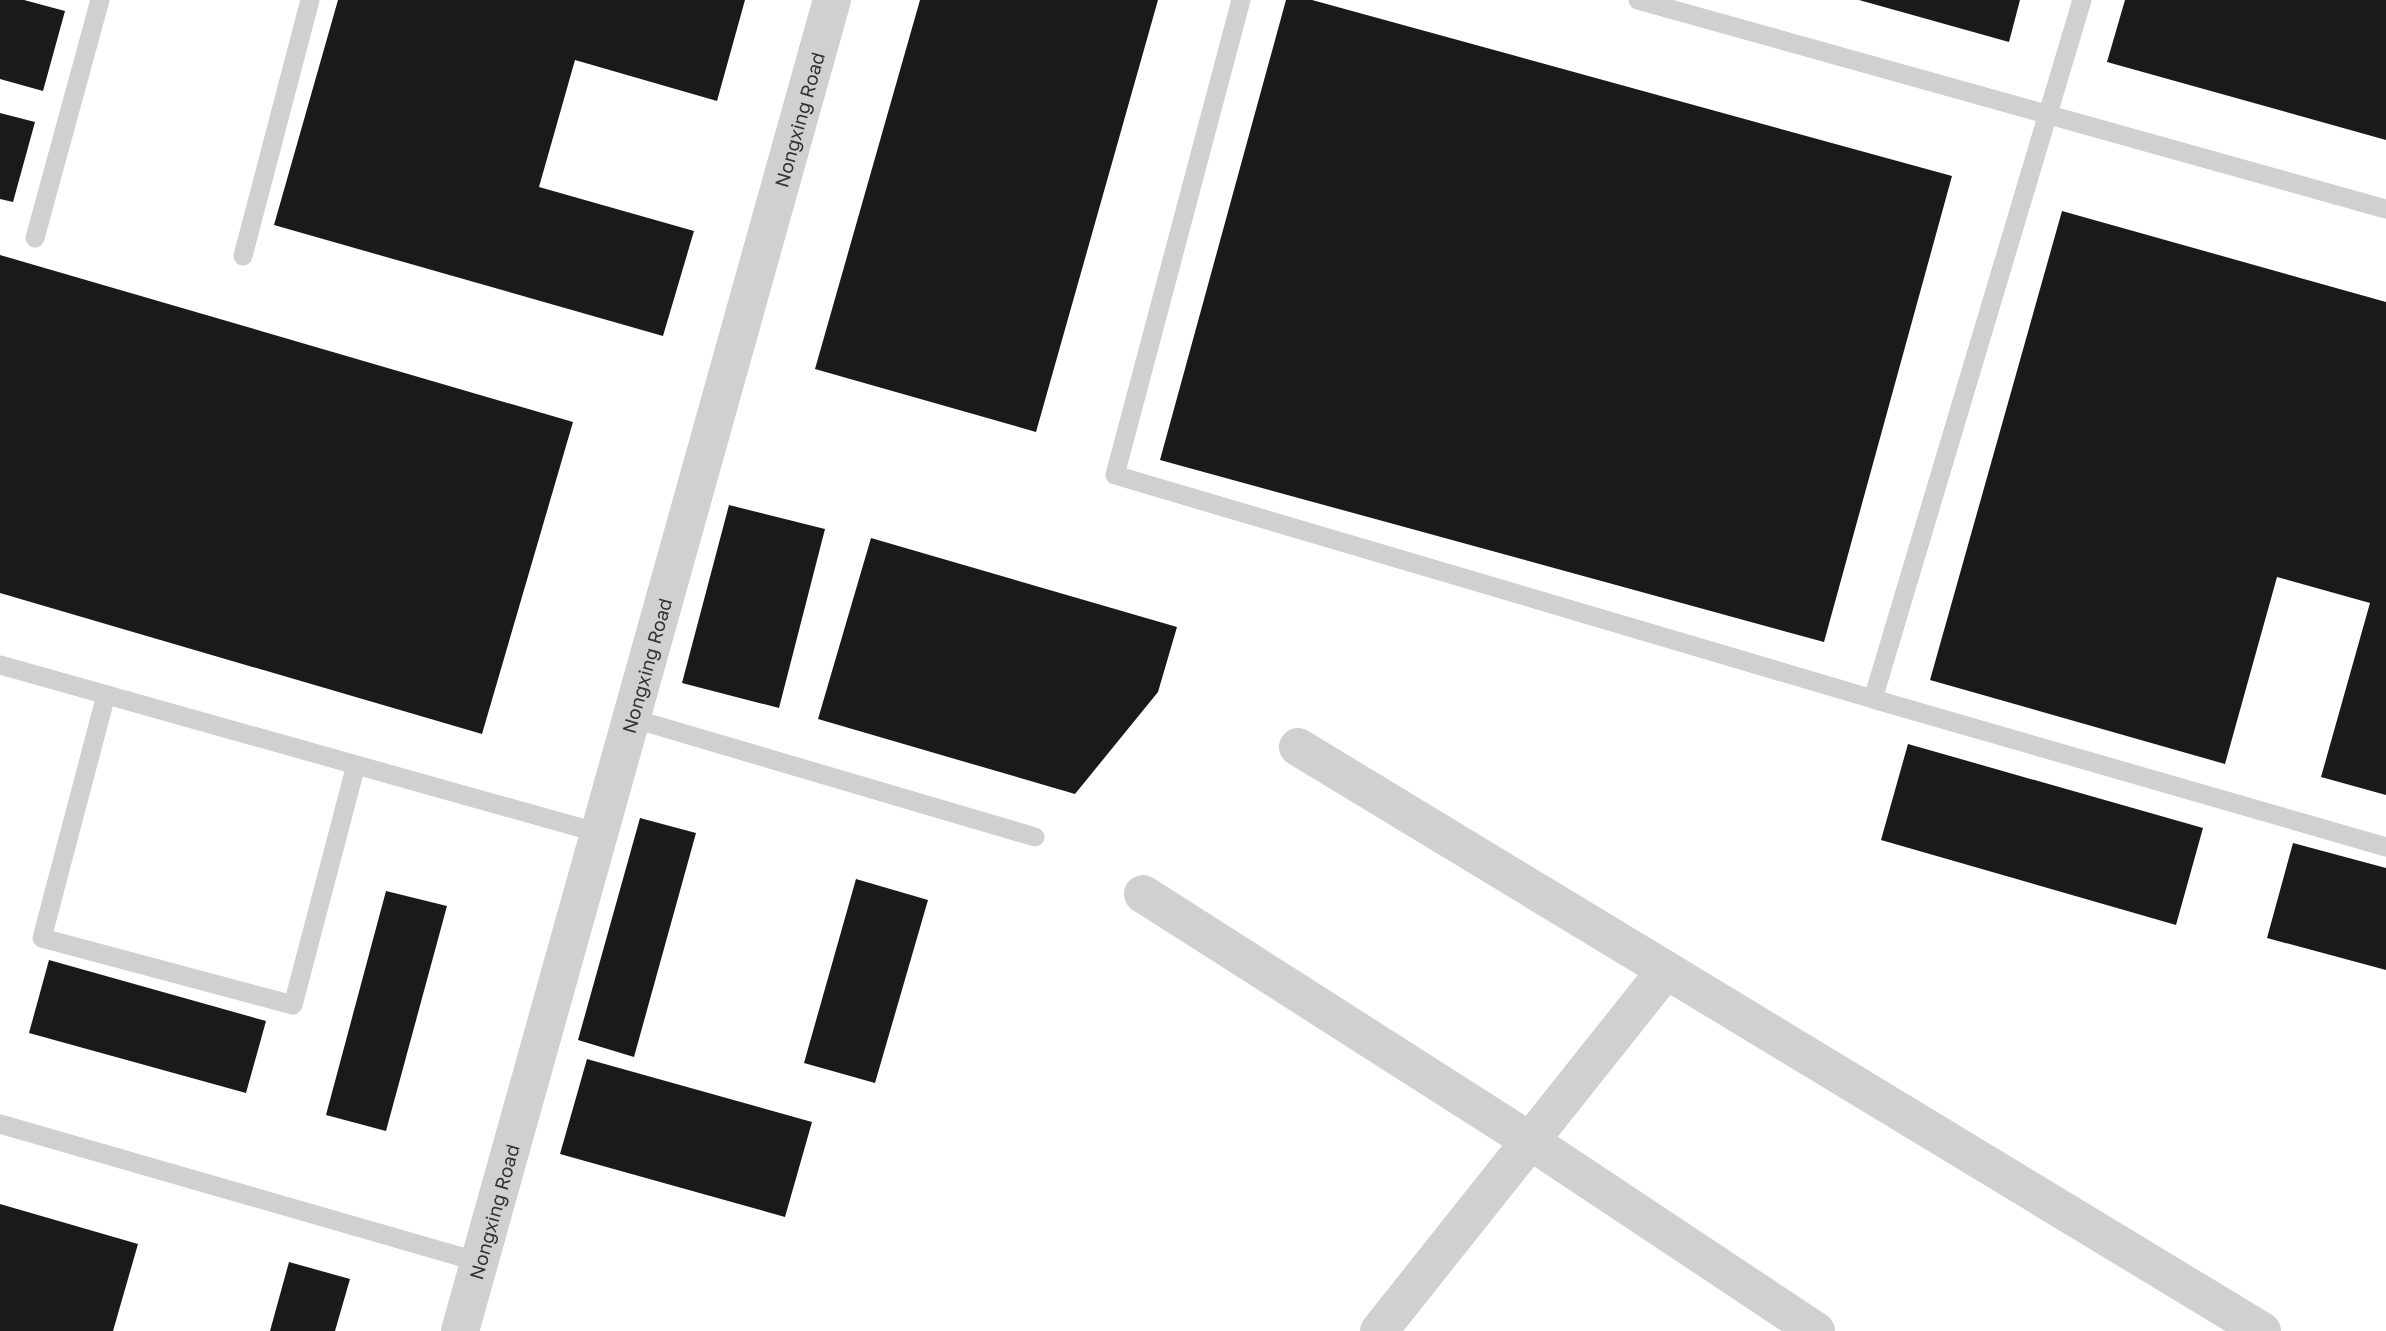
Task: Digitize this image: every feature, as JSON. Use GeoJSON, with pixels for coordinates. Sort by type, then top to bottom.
{"type":"FeatureCollection","features":[{"type":"Feature","properties":{"kind":"street","name":"Nongxing Road"},"geometry":{"type":"LineString","coordinates":[[460,1331],[832,0]]}},
{"type":"Feature","properties":{"kind":"street"},"geometry":{"type":"LineString","coordinates":[[1298,747],[2262,1331]]}},
{"type":"Feature","properties":{"kind":"street"},"geometry":{"type":"LineString","coordinates":[[1143,894],[1530,1141],[1816,1331]]}},
{"type":"Feature","properties":{"kind":"street"},"geometry":{"type":"LineString","coordinates":[[1379,1331],[1666,970]]}},
{"type":"Feature","properties":{"kind":"lane"},"geometry":{"type":"LineString","coordinates":[[35,238],[100,0]]}},
{"type":"Feature","properties":{"kind":"lane"},"geometry":{"type":"LineString","coordinates":[[243,256],[310,0]]}},
{"type":"Feature","properties":{"kind":"lane"},"geometry":{"type":"LineString","coordinates":[[1241,0],[1115,475],[2386,847]]}},
{"type":"Feature","properties":{"kind":"lane"},"geometry":{"type":"LineString","coordinates":[[1638,0],[2386,209]]}},
{"type":"Feature","properties":{"kind":"lane"},"geometry":{"type":"LineString","coordinates":[[1873,699],[2082,0]]}},
{"type":"Feature","properties":{"kind":"lane"},"geometry":{"type":"LineString","coordinates":[[0,665],[599,833]]}},
{"type":"Feature","properties":{"kind":"lane"},"geometry":{"type":"LineString","coordinates":[[106,695],[42,938],[293,1005],[356,765]]}},
{"type":"Feature","properties":{"kind":"lane"},"geometry":{"type":"LineString","coordinates":[[631,718],[1035,837]]}},
{"type":"Feature","properties":{"kind":"lane"},"geometry":{"type":"LineString","coordinates":[[0,1124],[479,1262]]}},
{"type":"Feature","properties":{"kind":"building"},"geometry":{"type":"Polygon","coordinates":[[[0,0],[24,0],[65,11],[43,91],[0,79],[0,0]]]}},
{"type":"Feature","properties":{"kind":"building"},"geometry":{"type":"Polygon","coordinates":[[[338,0],[745,0],[717,101],[575,60],[539,187],[694,231],[663,336],[274,225],[338,0]]]}},
{"type":"Feature","properties":{"kind":"building"},"geometry":{"type":"Polygon","coordinates":[[[920,0],[1158,0],[1036,432],[815,369],[920,0]]]}},
{"type":"Feature","properties":{"kind":"building"},"geometry":{"type":"Polygon","coordinates":[[[1286,0],[1312,0],[1952,176],[1824,642],[1160,460],[1286,0]]]}},
{"type":"Feature","properties":{"kind":"building"},"geometry":{"type":"Polygon","coordinates":[[[1859,0],[2020,0],[2009,42],[1859,0]]]}},
{"type":"Feature","properties":{"kind":"building"},"geometry":{"type":"Polygon","coordinates":[[[2125,0],[2386,0],[2386,140],[2107,62],[2125,0]]]}},
{"type":"Feature","properties":{"kind":"building"},"geometry":{"type":"Polygon","coordinates":[[[0,113],[35,122],[13,202],[0,199],[0,113]]]}},
{"type":"Feature","properties":{"kind":"building"},"geometry":{"type":"Polygon","coordinates":[[[2062,211],[2386,302],[2386,795],[2321,777],[2370,603],[2277,577],[2225,764],[1930,680],[2062,211]]]}},
{"type":"Feature","properties":{"kind":"building"},"geometry":{"type":"Polygon","coordinates":[[[0,255],[573,422],[482,734],[0,593],[0,255]]]}},
{"type":"Feature","properties":{"kind":"building"},"geometry":{"type":"Polygon","coordinates":[[[729,505],[825,529],[779,708],[682,683],[729,505]]]}},
{"type":"Feature","properties":{"kind":"building"},"geometry":{"type":"Polygon","coordinates":[[[871,538],[1177,627],[1158,692],[1075,794],[818,719],[871,538]]]}},
{"type":"Feature","properties":{"kind":"building"},"geometry":{"type":"Polygon","coordinates":[[[1908,744],[2203,828],[2176,925],[1881,840],[1908,744]]]}},
{"type":"Feature","properties":{"kind":"building"},"geometry":{"type":"Polygon","coordinates":[[[640,818],[696,833],[634,1057],[578,1040],[640,818]]]}},
{"type":"Feature","properties":{"kind":"building"},"geometry":{"type":"Polygon","coordinates":[[[2293,843],[2386,868],[2386,970],[2267,938],[2293,843]]]}},
{"type":"Feature","properties":{"kind":"building"},"geometry":{"type":"Polygon","coordinates":[[[856,879],[928,900],[875,1083],[804,1063],[856,879]]]}},
{"type":"Feature","properties":{"kind":"building"},"geometry":{"type":"Polygon","coordinates":[[[386,891],[447,906],[386,1131],[326,1115],[386,891]]]}},
{"type":"Feature","properties":{"kind":"building"},"geometry":{"type":"Polygon","coordinates":[[[49,960],[266,1021],[246,1093],[29,1033],[49,960]]]}},
{"type":"Feature","properties":{"kind":"building"},"geometry":{"type":"Polygon","coordinates":[[[587,1059],[812,1122],[785,1217],[560,1154],[587,1059]]]}},
{"type":"Feature","properties":{"kind":"building"},"geometry":{"type":"Polygon","coordinates":[[[0,1204],[138,1244],[113,1331],[0,1331],[0,1204]]]}},
{"type":"Feature","properties":{"kind":"building"},"geometry":{"type":"Polygon","coordinates":[[[289,1262],[350,1279],[335,1331],[270,1331],[289,1262]]]}}]}
